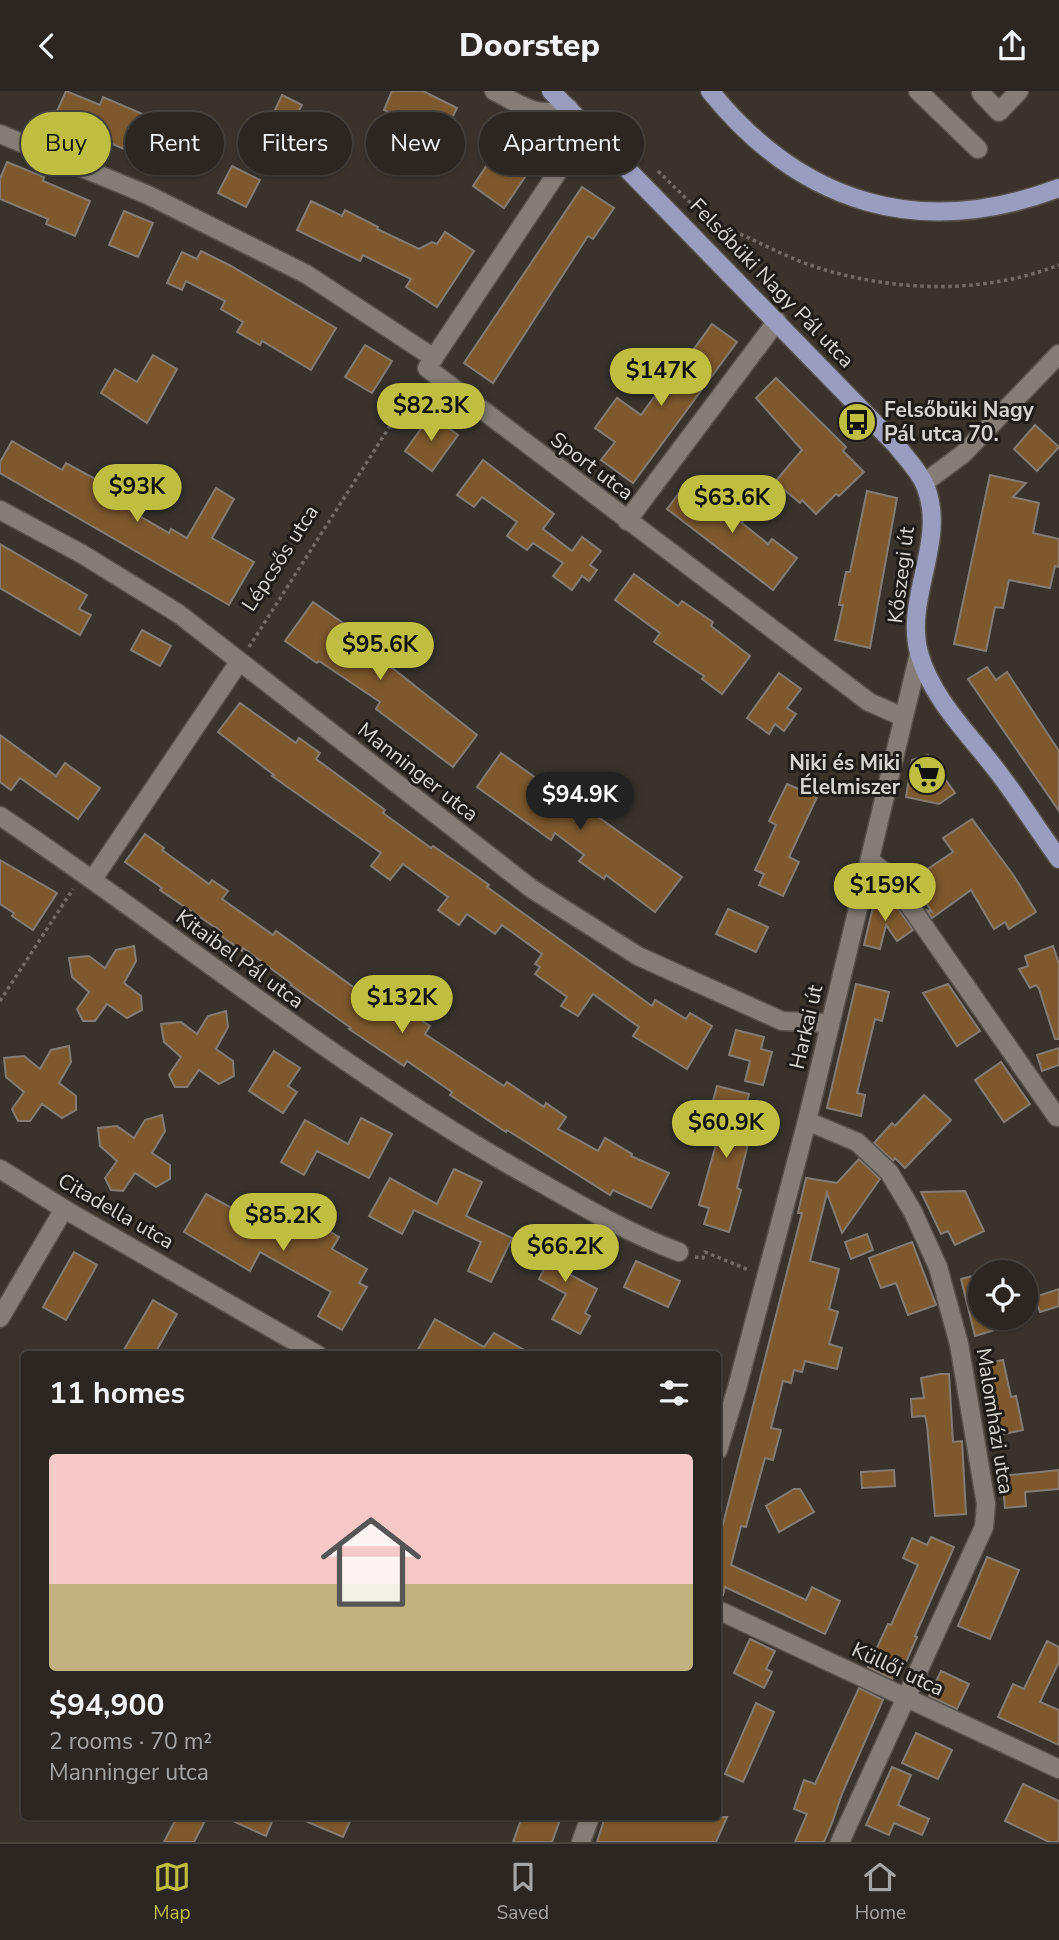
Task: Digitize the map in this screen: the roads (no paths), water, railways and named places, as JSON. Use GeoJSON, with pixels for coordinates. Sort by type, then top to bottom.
{"type":"FeatureCollection","features":[{"type":"Feature","properties":{"kind":"main road","name":"Felsőbüki Nagy Pál utca"},"geometry":{"type":"LineString","coordinates":[[551,91],[572,112]]}},
{"type":"Feature","properties":{"kind":"main road"},"geometry":{"type":"LineString","coordinates":[[710,91],[762,147],[801,175],[836,192],[884,205],[925,212],[970,211],[1011,203],[1059,188]]}},
{"type":"Feature","properties":{"kind":"main road","name":"Felsőbüki Nagy Pál utca"},"geometry":{"type":"LineString","coordinates":[[633,175],[897,446],[924,482]]}},
{"type":"Feature","properties":{"kind":"main road","name":"Kőszegi út"},"geometry":{"type":"LineString","coordinates":[[924,482],[932,506],[931,540],[917,623],[919,654],[929,679],[942,699],[1059,859]]}},
{"type":"Feature","properties":{"kind":"street"},"geometry":{"type":"LineString","coordinates":[[494,91],[534,111],[550,115],[569,109]]}},
{"type":"Feature","properties":{"kind":"street"},"geometry":{"type":"LineString","coordinates":[[918,91],[978,149]]}},
{"type":"Feature","properties":{"kind":"street"},"geometry":{"type":"LineString","coordinates":[[981,93],[999,112],[1019,91]]}},
{"type":"Feature","properties":{"kind":"street","name":"Sport utca"},"geometry":{"type":"LineString","coordinates":[[0,134],[148,195],[306,274],[430,363],[626,521],[869,702],[903,717]]}},
{"type":"Feature","properties":{"kind":"street"},"geometry":{"type":"LineString","coordinates":[[430,363],[556,175]]}},
{"type":"Feature","properties":{"kind":"street"},"geometry":{"type":"LineString","coordinates":[[626,521],[777,321]]}},
{"type":"Feature","properties":{"kind":"street"},"geometry":{"type":"LineString","coordinates":[[924,482],[963,454],[1059,354]]}},
{"type":"Feature","properties":{"kind":"street","name":"Manninger utca"},"geometry":{"type":"LineString","coordinates":[[0,510],[82,554],[168,608],[532,889],[638,956],[782,1021],[830,1023]]}},
{"type":"Feature","properties":{"kind":"street","name":"Harkai út"},"geometry":{"type":"LineString","coordinates":[[721,1440],[807,1121],[919,654]]}},
{"type":"Feature","properties":{"kind":"street"},"geometry":{"type":"LineString","coordinates":[[93,879],[239,662]]}},
{"type":"Feature","properties":{"kind":"street","name":"Kitaibel Pál utca"},"geometry":{"type":"LineString","coordinates":[[0,816],[93,879],[316,1042],[479,1147],[650,1241],[679,1252]]}},
{"type":"Feature","properties":{"kind":"street"},"geometry":{"type":"LineString","coordinates":[[871,861],[889,876],[1057,1117]]}},
{"type":"Feature","properties":{"kind":"street","name":"Malomházi utca"},"geometry":{"type":"LineString","coordinates":[[807,1121],[857,1142],[889,1172],[913,1212],[938,1267],[959,1344],[986,1504],[984,1527],[840,1842]]}},
{"type":"Feature","properties":{"kind":"street","name":"Citadella utca"},"geometry":{"type":"LineString","coordinates":[[0,1169],[64,1209],[311,1351]]}},
{"type":"Feature","properties":{"kind":"street"},"geometry":{"type":"LineString","coordinates":[[0,1318],[64,1209]]}},
{"type":"Feature","properties":{"kind":"street","name":"Küllői utca"},"geometry":{"type":"LineString","coordinates":[[721,1611],[1059,1769]]}},
{"type":"Feature","properties":{"kind":"street"},"geometry":{"type":"LineString","coordinates":[[581,1842],[589,1820]]}},
{"type":"Feature","properties":{"kind":"place","name":"Felsőbüki Nagy Pál utca 70."},"geometry":{"type":"Point","coordinates":[857,422]}},
{"type":"Feature","properties":{"kind":"place","name":"Niki és Miki Élelmiszer"},"geometry":{"type":"Point","coordinates":[927,775]}}]}
